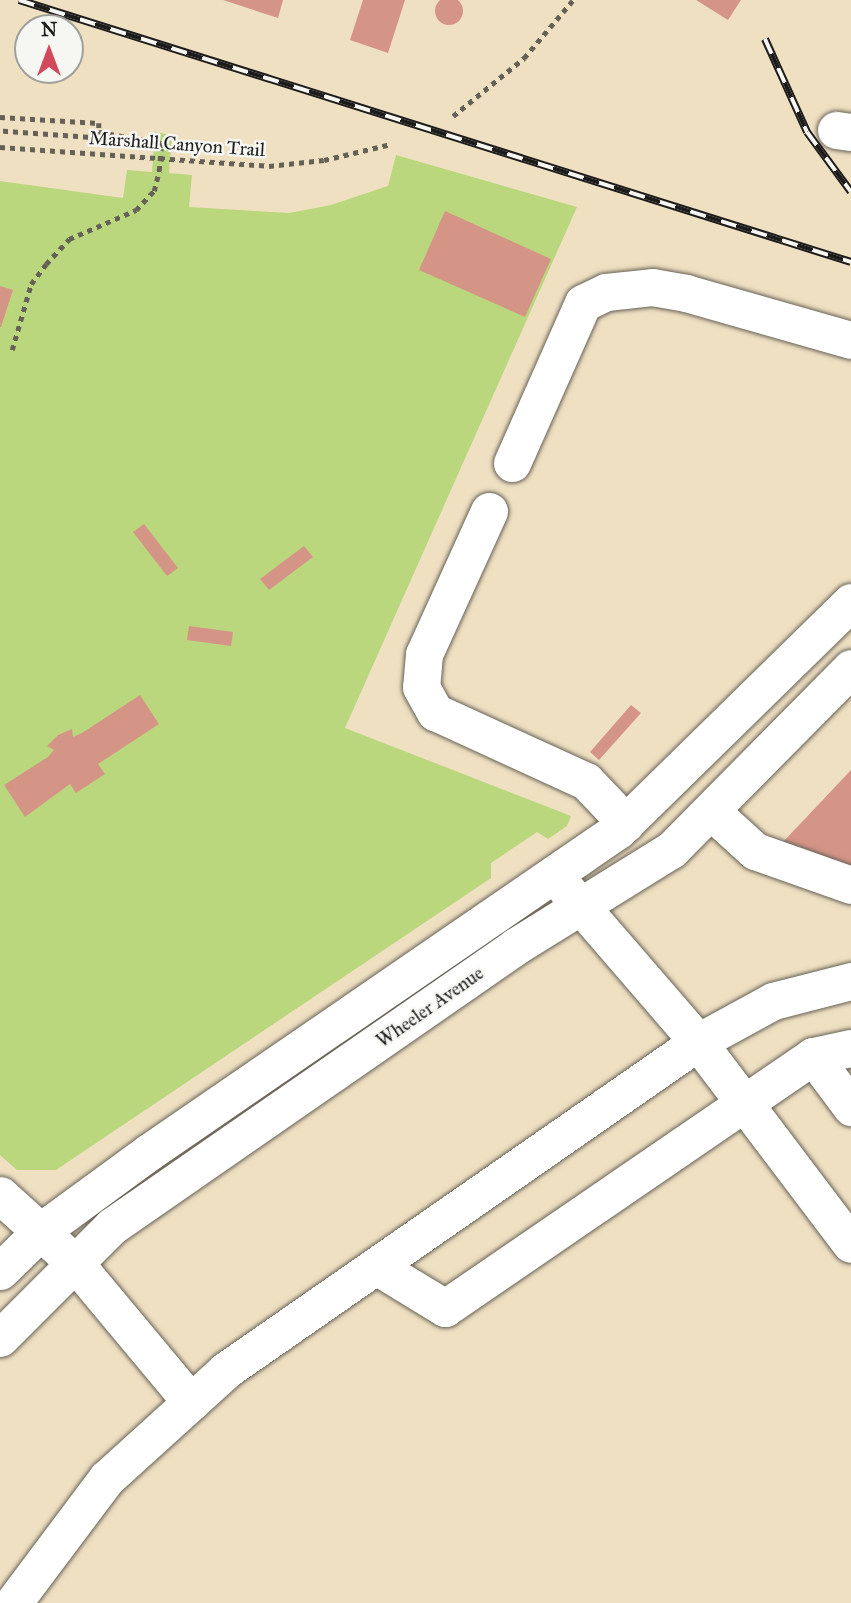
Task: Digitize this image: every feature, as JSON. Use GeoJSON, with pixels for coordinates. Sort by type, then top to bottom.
{"type":"FeatureCollection","features":[{"type":"Feature","properties":{"kind":"street"},"geometry":{"type":"LineString","coordinates":[[512,463],[583,303],[606,292],[652,287],[686,293],[851,340]]}},
{"type":"Feature","properties":{"kind":"street"},"geometry":{"type":"LineString","coordinates":[[489,511],[424,654],[421,687],[435,712],[586,781],[626,823]]}},
{"type":"Feature","properties":{"kind":"street","name":"Wheeler Avenue"},"geometry":{"type":"LineString","coordinates":[[0,1270],[41,1231],[626,823],[850,605]]}},
{"type":"Feature","properties":{"kind":"street","name":"Wheeler Avenue"},"geometry":{"type":"LineString","coordinates":[[0,1338],[113,1227],[199,1164],[579,907],[671,850],[851,668]]}},
{"type":"Feature","properties":{"kind":"street"},"geometry":{"type":"LineString","coordinates":[[712,811],[755,850],[851,885]]}},
{"type":"Feature","properties":{"kind":"street"},"geometry":{"type":"LineString","coordinates":[[555,874],[579,907],[698,1042],[851,1244]]}},
{"type":"Feature","properties":{"kind":"street"},"geometry":{"type":"LineString","coordinates":[[13,1603],[107,1478],[226,1370],[698,1042],[774,1001],[851,981]]}},
{"type":"Feature","properties":{"kind":"street"},"geometry":{"type":"LineString","coordinates":[[376,1266],[445,1308],[813,1056],[851,1048]]}},
{"type":"Feature","properties":{"kind":"street"},"geometry":{"type":"LineString","coordinates":[[813,1056],[851,1107]]}},
{"type":"Feature","properties":{"kind":"street"},"geometry":{"type":"LineString","coordinates":[[0,1195],[75,1264],[191,1402]]}},
{"type":"Feature","properties":{"kind":"path"},"geometry":{"type":"LineString","coordinates":[[453,116],[524,58],[573,0]]}},
{"type":"Feature","properties":{"kind":"path","name":"Marshall Canyon Trail"},"geometry":{"type":"LineString","coordinates":[[0,117],[99,123],[99,132],[98,138],[0,131]]}},
{"type":"Feature","properties":{"kind":"path"},"geometry":{"type":"LineString","coordinates":[[12,350],[32,284],[46,264],[69,239],[136,211],[155,191],[161,143],[99,132]]}},
{"type":"Feature","properties":{"kind":"path","name":"Marshall Canyon Trail"},"geometry":{"type":"LineString","coordinates":[[0,146],[269,166],[324,160],[391,144]]}},
{"type":"Feature","properties":{"kind":"green space"},"geometry":{"type":"Polygon","coordinates":[[[155,132],[172,135],[169,173],[192,175],[189,207],[289,213],[331,205],[388,186],[396,155],[577,207],[345,728],[571,816],[567,826],[548,839],[537,832],[491,863],[491,878],[56,1170],[17,1170],[0,1155],[0,181],[123,198],[127,170],[152,172],[155,132]]]}},
{"type":"Feature","properties":{"kind":"building"},"geometry":{"type":"Polygon","coordinates":[[[449,-3],[459,1],[463,11],[459,21],[449,25],[439,21],[435,11],[439,1],[449,-3]]]}},
{"type":"Feature","properties":{"kind":"building"},"geometry":{"type":"Polygon","coordinates":[[[223,0],[283,0],[278,18],[223,0]]]}},
{"type":"Feature","properties":{"kind":"building"},"geometry":{"type":"Polygon","coordinates":[[[363,0],[405,0],[388,53],[350,40],[363,0]]]}},
{"type":"Feature","properties":{"kind":"building"},"geometry":{"type":"Polygon","coordinates":[[[696,0],[741,0],[728,20],[696,0]]]}},
{"type":"Feature","properties":{"kind":"building"},"geometry":{"type":"Polygon","coordinates":[[[445,211],[551,259],[525,317],[419,270],[445,211]]]}},
{"type":"Feature","properties":{"kind":"building"},"geometry":{"type":"Polygon","coordinates":[[[0,286],[13,290],[1,327],[0,327],[0,286]]]}},
{"type":"Feature","properties":{"kind":"building"},"geometry":{"type":"Polygon","coordinates":[[[144,524],[178,568],[167,576],[133,532],[144,524]]]}},
{"type":"Feature","properties":{"kind":"building"},"geometry":{"type":"Polygon","coordinates":[[[304,546],[313,557],[269,590],[260,579],[304,546]]]}},
{"type":"Feature","properties":{"kind":"building"},"geometry":{"type":"Polygon","coordinates":[[[189,626],[233,632],[231,646],[187,640],[189,626]]]}},
{"type":"Feature","properties":{"kind":"building"},"geometry":{"type":"Polygon","coordinates":[[[140,695],[159,724],[98,764],[105,774],[76,793],[70,784],[25,817],[4,785],[48,757],[54,750],[47,746],[58,735],[72,729],[73,737],[82,733],[140,695]]]}},
{"type":"Feature","properties":{"kind":"building"},"geometry":{"type":"Polygon","coordinates":[[[631,705],[641,713],[599,760],[590,752],[631,705]]]}},
{"type":"Feature","properties":{"kind":"building"},"geometry":{"type":"Polygon","coordinates":[[[851,770],[851,869],[783,842],[851,770]]]}},
{"type":"Feature","properties":{"kind":"railway"},"geometry":{"type":"LineString","coordinates":[[19,0],[851,262]]}},
{"type":"Feature","properties":{"kind":"railway"},"geometry":{"type":"LineString","coordinates":[[765,39],[807,132],[851,192]]}}]}
